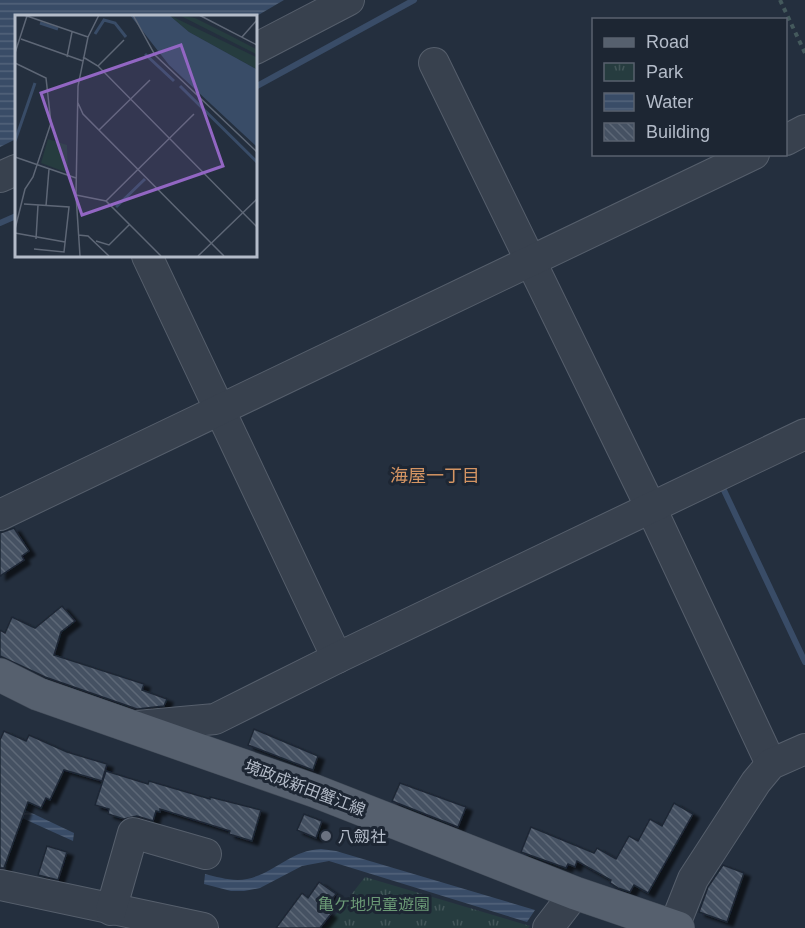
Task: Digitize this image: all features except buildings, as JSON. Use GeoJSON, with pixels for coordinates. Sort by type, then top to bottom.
{"type":"FeatureCollection","features":[{"type":"Feature","properties":{"kind":"main road","name":"境政成新田蟹江線"},"geometry":{"type":"LineString","coordinates":[[0,675],[38,694],[137,726],[315,791],[574,893],[676,927]]}},
{"type":"Feature","properties":{"kind":"street"},"geometry":{"type":"LineString","coordinates":[[256,48],[349,0]]}},
{"type":"Feature","properties":{"kind":"street"},"geometry":{"type":"LineString","coordinates":[[434,63],[651,508],[771,764]]}},
{"type":"Feature","properties":{"kind":"street"},"geometry":{"type":"LineString","coordinates":[[787,139],[805,130]]}},
{"type":"Feature","properties":{"kind":"street"},"geometry":{"type":"LineString","coordinates":[[0,515],[750,156]]}},
{"type":"Feature","properties":{"kind":"street"},"geometry":{"type":"LineString","coordinates":[[0,177],[15,170]]}},
{"type":"Feature","properties":{"kind":"street"},"geometry":{"type":"LineString","coordinates":[[147,256],[337,658]]}},
{"type":"Feature","properties":{"kind":"street"},"geometry":{"type":"LineString","coordinates":[[137,726],[215,719],[337,658],[805,434]]}},
{"type":"Feature","properties":{"kind":"street"},"geometry":{"type":"LineString","coordinates":[[676,927],[693,879],[771,764],[805,750]]}},
{"type":"Feature","properties":{"kind":"street"},"geometry":{"type":"LineString","coordinates":[[111,910],[133,833],[206,854]]}},
{"type":"Feature","properties":{"kind":"street"},"geometry":{"type":"LineString","coordinates":[[0,885],[202,928]]}},
{"type":"Feature","properties":{"kind":"street"},"geometry":{"type":"LineString","coordinates":[[548,928],[574,893]]}},
{"type":"Feature","properties":{"kind":"path"},"geometry":{"type":"LineString","coordinates":[[780,0],[805,53]]}},
{"type":"Feature","properties":{"kind":"green space","name":"亀ケ地児童遊園"},"geometry":{"type":"Polygon","coordinates":[[[365,877],[530,926],[528,928],[325,928],[365,877]]]}},
{"type":"Feature","properties":{"kind":"water"},"geometry":{"type":"Polygon","coordinates":[[[0,0],[284,0],[256,16],[15,15],[15,140],[0,147],[0,0]]]}},
{"type":"Feature","properties":{"kind":"water"},"geometry":{"type":"Polygon","coordinates":[[[0,798],[74,833],[73,841],[11,813],[0,798]]]}},
{"type":"Feature","properties":{"kind":"water"},"geometry":{"type":"Polygon","coordinates":[[[321,849],[336,851],[535,910],[527,922],[329,861],[302,866],[260,888],[244,891],[231,891],[204,884],[205,874],[231,880],[247,879],[266,872],[301,853],[321,849]]]}},
{"type":"Feature","properties":{"kind":"waterway"},"geometry":{"type":"LineString","coordinates":[[256,86],[414,0]]}},
{"type":"Feature","properties":{"kind":"waterway"},"geometry":{"type":"LineString","coordinates":[[0,223],[15,216]]}},
{"type":"Feature","properties":{"kind":"waterway"},"geometry":{"type":"LineString","coordinates":[[721,484],[805,662]]}},
{"type":"Feature","properties":{"kind":"place","name":"八劔社"},"geometry":{"type":"Point","coordinates":[326,836]}},
{"type":"Feature","properties":{"kind":"district","name":"海屋一丁目"},"geometry":{"type":"Point","coordinates":[435,476]}}]}
